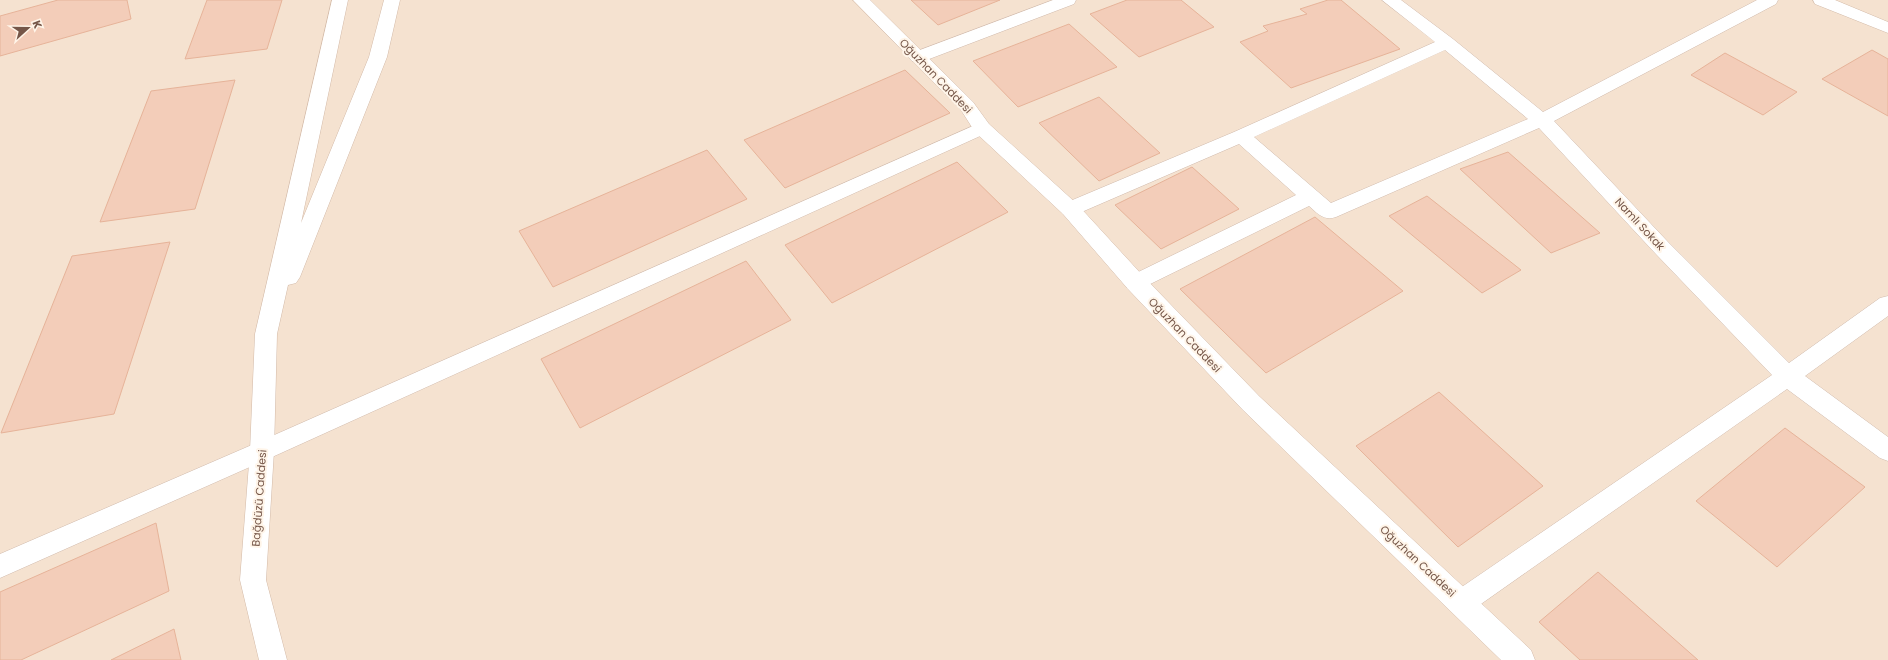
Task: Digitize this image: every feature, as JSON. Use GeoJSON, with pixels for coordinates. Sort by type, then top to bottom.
{"type":"FeatureCollection","features":[{"type":"Feature","properties":{"kind":"street"},"geometry":{"type":"LineString","coordinates":[[266,334],[340,0]]}},
{"type":"Feature","properties":{"kind":"street"},"geometry":{"type":"LineString","coordinates":[[266,334],[378,57],[392,0]]}},
{"type":"Feature","properties":{"kind":"street","name":"Oğuzhan Caddesi"},"geometry":{"type":"LineString","coordinates":[[861,0],[967,106],[982,128],[1070,209],[1136,283],[1251,403],[1462,602],[1521,660]]}},
{"type":"Feature","properties":{"kind":"street"},"geometry":{"type":"LineString","coordinates":[[918,57],[1068,0]]}},
{"type":"Feature","properties":{"kind":"street","name":"Namlı Sokak"},"geometry":{"type":"LineString","coordinates":[[1390,0],[1447,43],[1542,120],[1661,247],[1787,376],[1888,451]]}},
{"type":"Feature","properties":{"kind":"street"},"geometry":{"type":"LineString","coordinates":[[1241,136],[1329,212],[1542,120],[1770,0]]}},
{"type":"Feature","properties":{"kind":"street"},"geometry":{"type":"LineString","coordinates":[[1821,0],[1888,28]]}},
{"type":"Feature","properties":{"kind":"street"},"geometry":{"type":"LineString","coordinates":[[1070,209],[1241,136],[1447,43]]}},
{"type":"Feature","properties":{"kind":"street"},"geometry":{"type":"LineString","coordinates":[[0,566],[262,452],[982,128]]}},
{"type":"Feature","properties":{"kind":"street"},"geometry":{"type":"LineString","coordinates":[[1136,283],[1311,196]]}},
{"type":"Feature","properties":{"kind":"street"},"geometry":{"type":"LineString","coordinates":[[1462,602],[1851,332],[1888,304]]}},
{"type":"Feature","properties":{"kind":"street","name":"Bağdüzü Caddesi"},"geometry":{"type":"LineString","coordinates":[[266,334],[262,452],[253,580],[273,660]]}},
{"type":"Feature","properties":{"kind":"shaded area"},"geometry":{"type":"Polygon","coordinates":[[[0,0],[1888,0],[1888,660],[0,660],[0,0]]]}},
{"type":"Feature","properties":{"kind":"building"},"geometry":{"type":"Polygon","coordinates":[[[58,0],[127,0],[131,19],[0,56],[0,16],[58,0]]]}},
{"type":"Feature","properties":{"kind":"building"},"geometry":{"type":"Polygon","coordinates":[[[207,0],[282,0],[267,49],[185,59],[207,0]]]}},
{"type":"Feature","properties":{"kind":"building"},"geometry":{"type":"Polygon","coordinates":[[[911,0],[1000,0],[938,25],[911,0]]]}},
{"type":"Feature","properties":{"kind":"building"},"geometry":{"type":"Polygon","coordinates":[[[1127,0],[1181,0],[1214,27],[1139,57],[1090,14],[1127,0]]]}},
{"type":"Feature","properties":{"kind":"building"},"geometry":{"type":"Polygon","coordinates":[[[1328,0],[1341,0],[1400,49],[1291,88],[1240,42],[1268,31],[1263,26],[1307,14],[1300,9],[1328,0]]]}},
{"type":"Feature","properties":{"kind":"building"},"geometry":{"type":"Polygon","coordinates":[[[1069,24],[1117,67],[1018,107],[973,61],[1069,24]]]}},
{"type":"Feature","properties":{"kind":"building"},"geometry":{"type":"Polygon","coordinates":[[[1872,50],[1888,59],[1888,116],[1822,79],[1872,50]]]}},
{"type":"Feature","properties":{"kind":"building"},"geometry":{"type":"Polygon","coordinates":[[[1725,53],[1797,92],[1763,115],[1691,75],[1725,53]]]}},
{"type":"Feature","properties":{"kind":"building"},"geometry":{"type":"Polygon","coordinates":[[[905,70],[950,113],[785,188],[744,140],[905,70]]]}},
{"type":"Feature","properties":{"kind":"building"},"geometry":{"type":"Polygon","coordinates":[[[235,80],[195,209],[100,222],[151,91],[235,80]]]}},
{"type":"Feature","properties":{"kind":"building"},"geometry":{"type":"Polygon","coordinates":[[[1099,97],[1160,153],[1099,181],[1039,123],[1099,97]]]}},
{"type":"Feature","properties":{"kind":"building"},"geometry":{"type":"Polygon","coordinates":[[[707,150],[747,199],[553,287],[519,231],[707,150]]]}},
{"type":"Feature","properties":{"kind":"building"},"geometry":{"type":"Polygon","coordinates":[[[1508,152],[1600,233],[1551,253],[1460,169],[1508,152]]]}},
{"type":"Feature","properties":{"kind":"building"},"geometry":{"type":"Polygon","coordinates":[[[957,162],[1008,212],[832,303],[785,245],[957,162]]]}},
{"type":"Feature","properties":{"kind":"building"},"geometry":{"type":"Polygon","coordinates":[[[1192,167],[1239,209],[1161,249],[1115,205],[1192,167]]]}},
{"type":"Feature","properties":{"kind":"building"},"geometry":{"type":"Polygon","coordinates":[[[1427,196],[1521,270],[1482,293],[1389,216],[1427,196]]]}},
{"type":"Feature","properties":{"kind":"building"},"geometry":{"type":"Polygon","coordinates":[[[1315,217],[1403,291],[1266,373],[1180,289],[1315,217]]]}},
{"type":"Feature","properties":{"kind":"building"},"geometry":{"type":"Polygon","coordinates":[[[170,242],[114,414],[1,433],[72,256],[170,242]]]}},
{"type":"Feature","properties":{"kind":"building"},"geometry":{"type":"Polygon","coordinates":[[[746,261],[791,320],[580,428],[541,359],[746,261]]]}},
{"type":"Feature","properties":{"kind":"building"},"geometry":{"type":"Polygon","coordinates":[[[1439,392],[1543,486],[1458,547],[1356,446],[1439,392]]]}},
{"type":"Feature","properties":{"kind":"building"},"geometry":{"type":"Polygon","coordinates":[[[1785,428],[1865,487],[1777,567],[1696,501],[1785,428]]]}},
{"type":"Feature","properties":{"kind":"building"},"geometry":{"type":"Polygon","coordinates":[[[156,523],[169,591],[21,660],[0,660],[0,592],[156,523]]]}},
{"type":"Feature","properties":{"kind":"building"},"geometry":{"type":"Polygon","coordinates":[[[1598,572],[1698,660],[1580,660],[1539,622],[1598,572]]]}},
{"type":"Feature","properties":{"kind":"building"},"geometry":{"type":"Polygon","coordinates":[[[174,629],[181,660],[111,660],[174,629]]]}}]}
